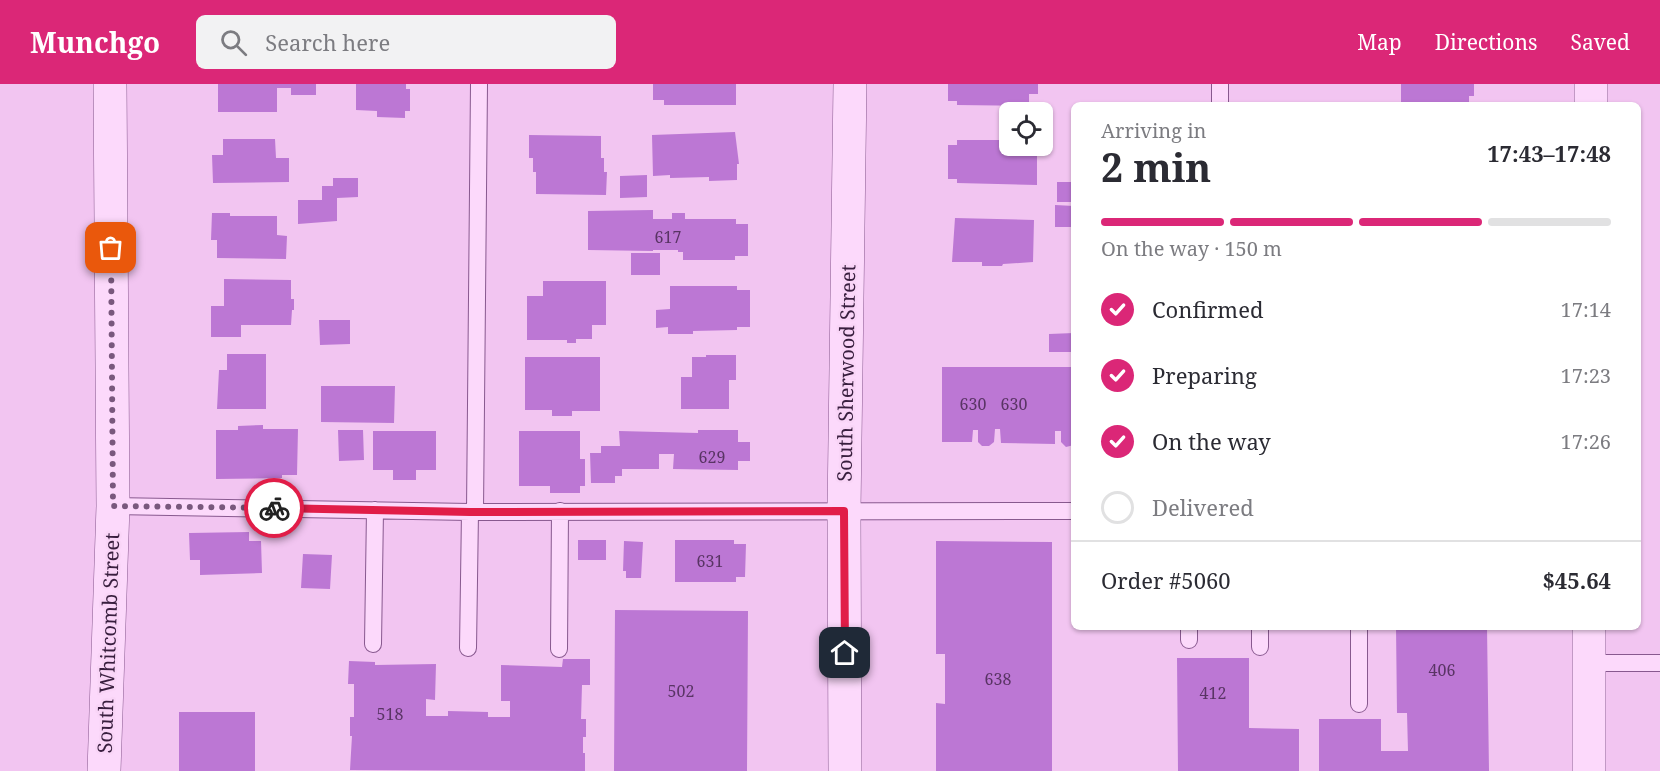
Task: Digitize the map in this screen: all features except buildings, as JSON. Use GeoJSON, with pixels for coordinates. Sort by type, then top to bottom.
{"type":"FeatureCollection","features":[{"type":"Feature","properties":{"kind":"street","name":"South Whitcomb Street"},"geometry":{"type":"LineString","coordinates":[[104,771],[113,506],[111,84]]}},
{"type":"Feature","properties":{"kind":"street","name":"South Sherwood Street"},"geometry":{"type":"LineString","coordinates":[[845,771],[844,511],[850,84]]}},
{"type":"Feature","properties":{"kind":"street"},"geometry":{"type":"LineString","coordinates":[[1591,84],[1591,102]]}},
{"type":"Feature","properties":{"kind":"street"},"geometry":{"type":"LineString","coordinates":[[1589,630],[1589,771]]}},
{"type":"Feature","properties":{"kind":"lane"},"geometry":{"type":"LineString","coordinates":[[468,648],[479,84]]}},
{"type":"Feature","properties":{"kind":"lane"},"geometry":{"type":"LineString","coordinates":[[1220,84],[1220,102]]}},
{"type":"Feature","properties":{"kind":"lane"},"geometry":{"type":"LineString","coordinates":[[113,506],[472,512],[1071,511]]}},
{"type":"Feature","properties":{"kind":"lane"},"geometry":{"type":"LineString","coordinates":[[373,644],[375,510]]}},
{"type":"Feature","properties":{"kind":"lane"},"geometry":{"type":"LineString","coordinates":[[559,649],[560,511]]}},
{"type":"Feature","properties":{"kind":"lane"},"geometry":{"type":"LineString","coordinates":[[1260,630],[1260,646]]}},
{"type":"Feature","properties":{"kind":"lane"},"geometry":{"type":"LineString","coordinates":[[1359,630],[1359,704]]}},
{"type":"Feature","properties":{"kind":"lane"},"geometry":{"type":"LineString","coordinates":[[1590,663],[1660,663]]}},
{"type":"Feature","properties":{"kind":"way so far"},"geometry":{"type":"LineString","coordinates":[[111,248],[113,506],[274,508]]}},
{"type":"Feature","properties":{"kind":"route"},"geometry":{"type":"LineString","coordinates":[[274,508],[470,512],[844,511],[845,653]]}}]}
